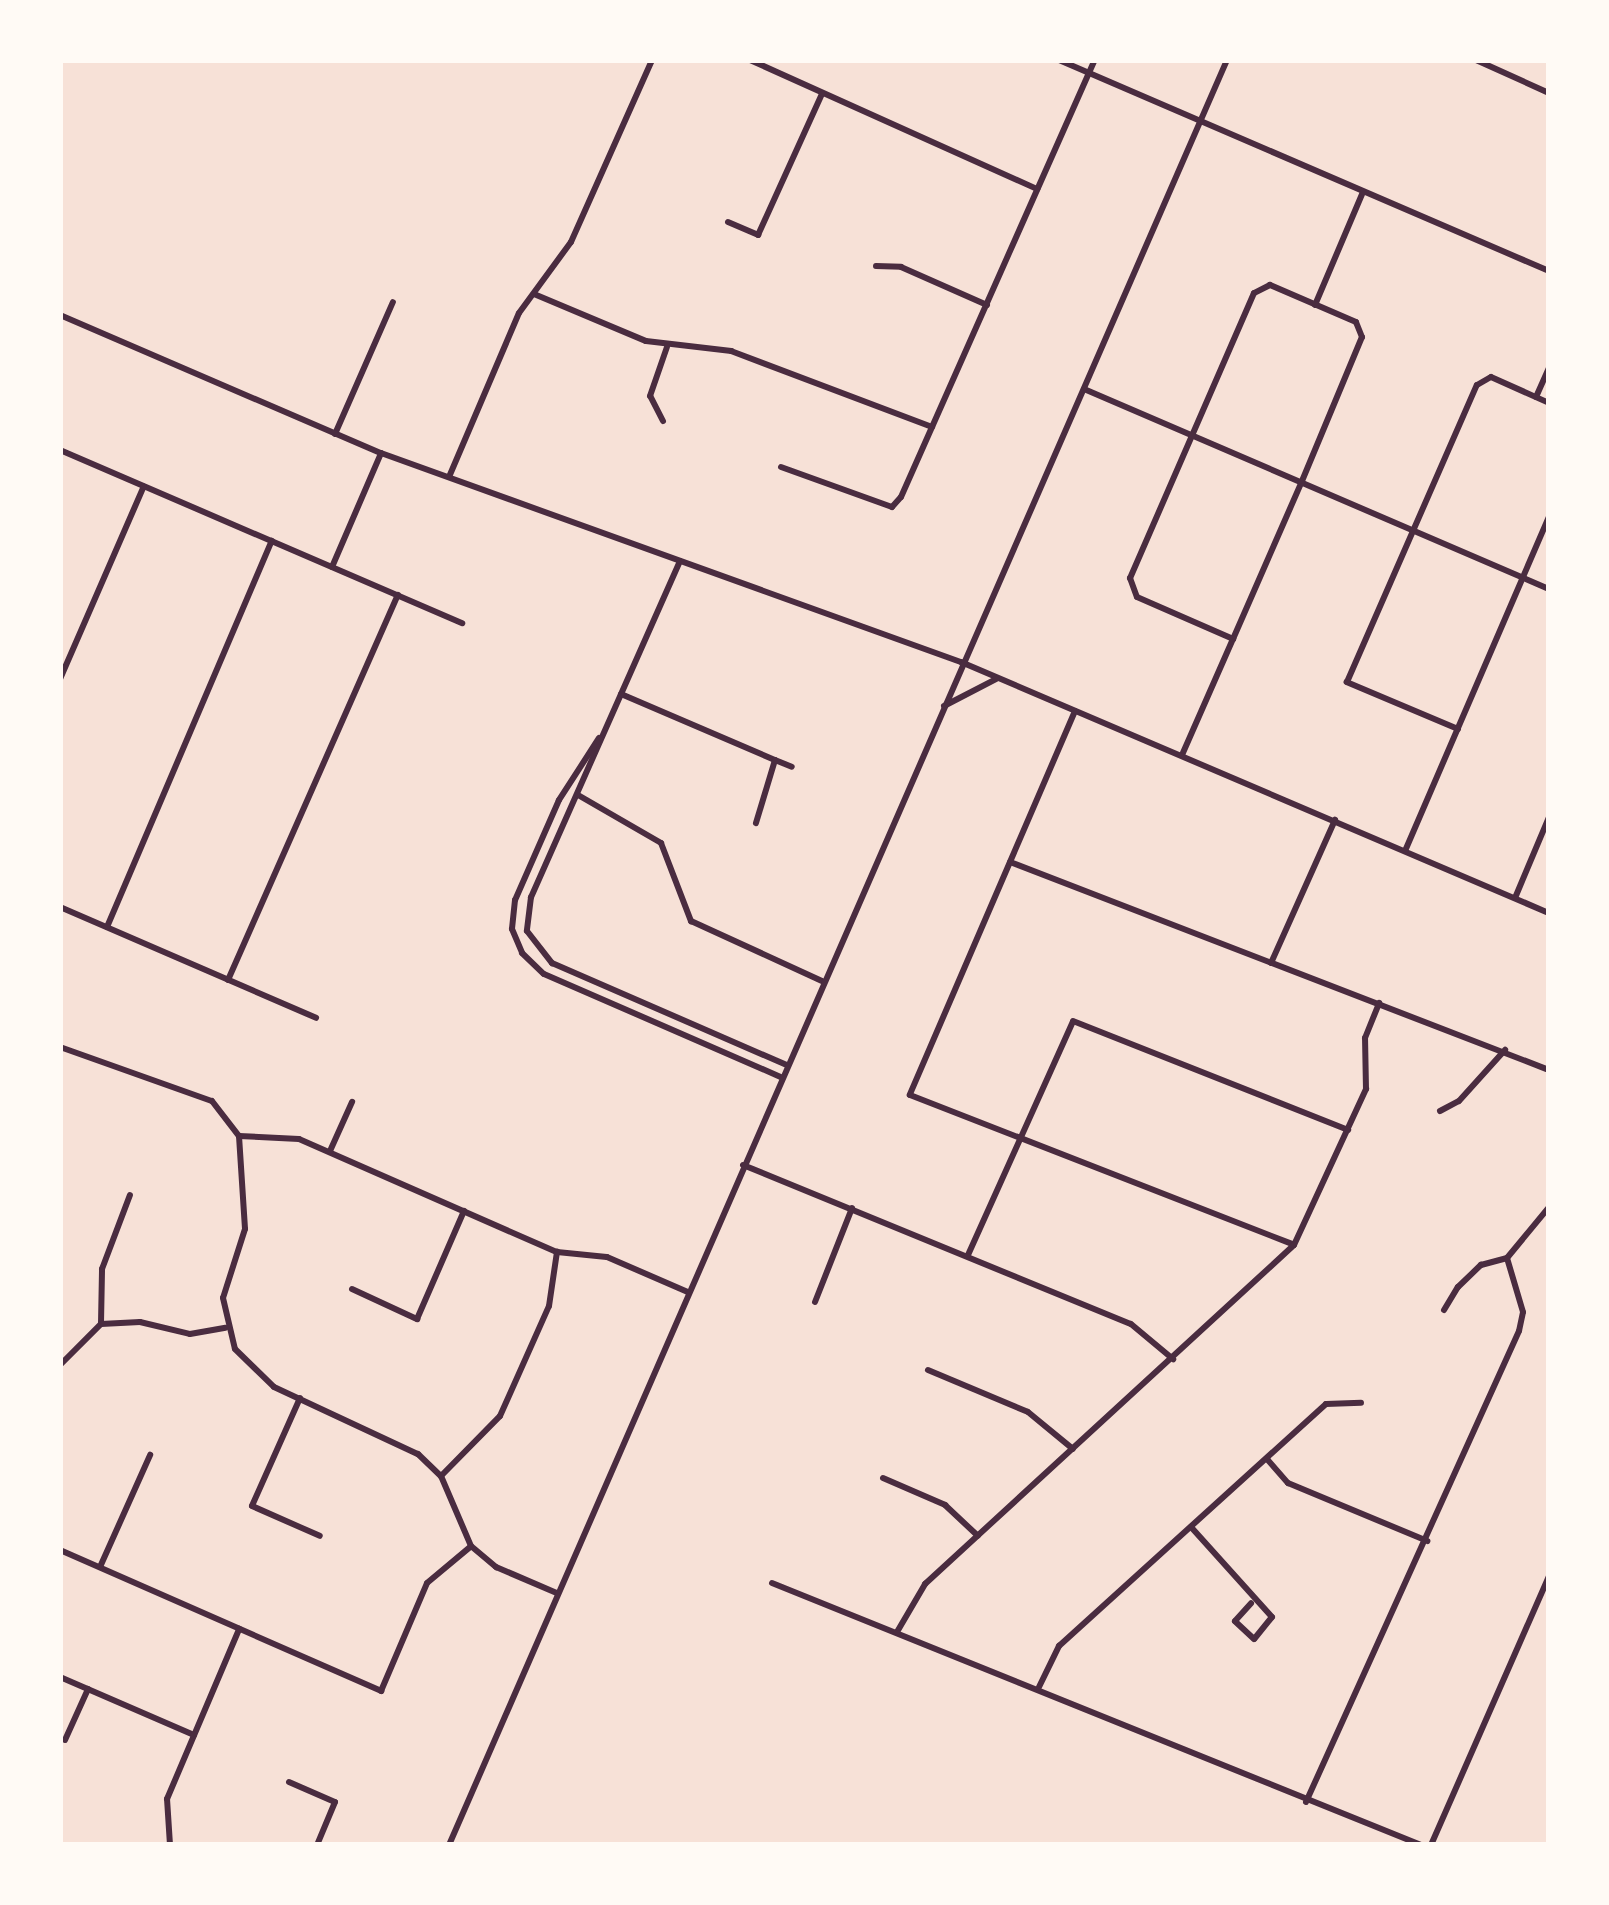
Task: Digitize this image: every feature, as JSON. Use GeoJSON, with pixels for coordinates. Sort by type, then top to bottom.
{"type":"FeatureCollection","features":[{"type":"Feature","properties":{"kind":"street"},"geometry":{"type":"LineString","coordinates":[[449,477],[533,294],[571,242],[652,60]]}},
{"type":"Feature","properties":{"kind":"street"},"geometry":{"type":"LineString","coordinates":[[750,60],[1038,190]]}},
{"type":"Feature","properties":{"kind":"street"},"geometry":{"type":"LineString","coordinates":[[1059,60],[1549,272]]}},
{"type":"Feature","properties":{"kind":"street"},"geometry":{"type":"LineString","coordinates":[[782,467],[892,506],[932,427],[1095,60]]}},
{"type":"Feature","properties":{"kind":"street"},"geometry":{"type":"LineString","coordinates":[[449,1845],[1227,60]]}},
{"type":"Feature","properties":{"kind":"street"},"geometry":{"type":"LineString","coordinates":[[1476,60],[1549,93]]}},
{"type":"Feature","properties":{"kind":"street"},"geometry":{"type":"LineString","coordinates":[[728,223],[758,235],[822,94]]}},
{"type":"Feature","properties":{"kind":"street"},"geometry":{"type":"LineString","coordinates":[[1315,305],[1363,192]]}},
{"type":"Feature","properties":{"kind":"street"},"geometry":{"type":"LineString","coordinates":[[876,266],[901,267],[987,304]]}},
{"type":"Feature","properties":{"kind":"street"},"geometry":{"type":"LineString","coordinates":[[1182,755],[1233,639],[1302,481],[1362,337],[1356,322],[1270,285],[1254,293],[1130,578],[1137,597],[1233,639]]}},
{"type":"Feature","properties":{"kind":"street"},"geometry":{"type":"LineString","coordinates":[[533,294],[667,345],[730,351],[932,427]]}},
{"type":"Feature","properties":{"kind":"street"},"geometry":{"type":"LineString","coordinates":[[335,434],[393,302]]}},
{"type":"Feature","properties":{"kind":"street"},"geometry":{"type":"LineString","coordinates":[[60,316],[381,453],[961,662],[1549,913]]}},
{"type":"Feature","properties":{"kind":"street"},"geometry":{"type":"LineString","coordinates":[[663,421],[650,396],[667,345]]}},
{"type":"Feature","properties":{"kind":"street"},"geometry":{"type":"LineString","coordinates":[[1536,397],[1549,368]]}},
{"type":"Feature","properties":{"kind":"street"},"geometry":{"type":"LineString","coordinates":[[1458,729],[1347,682],[1477,385],[1491,377],[1549,403]]}},
{"type":"Feature","properties":{"kind":"street"},"geometry":{"type":"LineString","coordinates":[[1082,388],[1549,589]]}},
{"type":"Feature","properties":{"kind":"street"},"geometry":{"type":"LineString","coordinates":[[60,450],[462,623]]}},
{"type":"Feature","properties":{"kind":"street"},"geometry":{"type":"LineString","coordinates":[[332,567],[381,453]]}},
{"type":"Feature","properties":{"kind":"street"},"geometry":{"type":"LineString","coordinates":[[60,679],[144,486]]}},
{"type":"Feature","properties":{"kind":"street"},"geometry":{"type":"LineString","coordinates":[[1405,851],[1549,518]]}},
{"type":"Feature","properties":{"kind":"street"},"geometry":{"type":"LineString","coordinates":[[106,927],[272,541]]}},
{"type":"Feature","properties":{"kind":"street"},"geometry":{"type":"LineString","coordinates":[[680,561],[528,907],[535,949],[787,1065]]}},
{"type":"Feature","properties":{"kind":"street"},"geometry":{"type":"LineString","coordinates":[[228,980],[398,595]]}},
{"type":"Feature","properties":{"kind":"street"},"geometry":{"type":"LineString","coordinates":[[941,708],[998,678]]}},
{"type":"Feature","properties":{"kind":"street"},"geometry":{"type":"LineString","coordinates":[[621,694],[792,767]]}},
{"type":"Feature","properties":{"kind":"street"},"geometry":{"type":"LineString","coordinates":[[1075,711],[910,1096],[1294,1245]]}},
{"type":"Feature","properties":{"kind":"street"},"geometry":{"type":"LineString","coordinates":[[605,730],[559,800],[516,897],[512,929],[522,953],[553,978],[781,1078]]}},
{"type":"Feature","properties":{"kind":"street"},"geometry":{"type":"LineString","coordinates":[[756,823],[775,760]]}},
{"type":"Feature","properties":{"kind":"street"},"geometry":{"type":"LineString","coordinates":[[577,795],[661,843],[691,921],[822,981]]}},
{"type":"Feature","properties":{"kind":"street"},"geometry":{"type":"LineString","coordinates":[[1515,898],[1549,817]]}},
{"type":"Feature","properties":{"kind":"street"},"geometry":{"type":"LineString","coordinates":[[1271,963],[1335,820]]}},
{"type":"Feature","properties":{"kind":"street"},"geometry":{"type":"LineString","coordinates":[[1010,862],[1549,1070]]}},
{"type":"Feature","properties":{"kind":"street"},"geometry":{"type":"LineString","coordinates":[[60,907],[316,1018]]}},
{"type":"Feature","properties":{"kind":"street"},"geometry":{"type":"LineString","coordinates":[[897,1632],[925,1585],[1294,1245],[1366,1089],[1365,1038],[1379,1003]]}},
{"type":"Feature","properties":{"kind":"street"},"geometry":{"type":"LineString","coordinates":[[968,1256],[1073,1021],[1348,1130]]}},
{"type":"Feature","properties":{"kind":"street"},"geometry":{"type":"LineString","coordinates":[[60,1047],[212,1101],[239,1136],[248,1197],[223,1298],[224,1328],[251,1370],[300,1398],[393,1438],[441,1476],[471,1546],[496,1567],[557,1593]]}},
{"type":"Feature","properties":{"kind":"street"},"geometry":{"type":"LineString","coordinates":[[1440,1111],[1504,1050]]}},
{"type":"Feature","properties":{"kind":"street"},"geometry":{"type":"LineString","coordinates":[[330,1151],[352,1102]]}},
{"type":"Feature","properties":{"kind":"street"},"geometry":{"type":"LineString","coordinates":[[239,1136],[281,1133],[557,1252],[607,1258],[688,1292]]}},
{"type":"Feature","properties":{"kind":"street"},"geometry":{"type":"LineString","coordinates":[[743,1166],[1131,1324],[1173,1359]]}},
{"type":"Feature","properties":{"kind":"street"},"geometry":{"type":"LineString","coordinates":[[101,1324],[102,1269],[130,1195]]}},
{"type":"Feature","properties":{"kind":"street"},"geometry":{"type":"LineString","coordinates":[[815,1302],[852,1208]]}},
{"type":"Feature","properties":{"kind":"street"},"geometry":{"type":"LineString","coordinates":[[1444,1310],[1481,1265],[1507,1258],[1549,1208]]}},
{"type":"Feature","properties":{"kind":"street"},"geometry":{"type":"LineString","coordinates":[[352,1289],[416,1318],[464,1210]]}},
{"type":"Feature","properties":{"kind":"street"},"geometry":{"type":"LineString","coordinates":[[441,1476],[500,1416],[549,1306],[557,1252]]}},
{"type":"Feature","properties":{"kind":"street"},"geometry":{"type":"LineString","coordinates":[[1306,1802],[1519,1330],[1522,1312],[1507,1258]]}},
{"type":"Feature","properties":{"kind":"street"},"geometry":{"type":"LineString","coordinates":[[60,1365],[101,1324],[140,1322],[190,1334],[224,1328]]}},
{"type":"Feature","properties":{"kind":"street"},"geometry":{"type":"LineString","coordinates":[[928,1370],[1028,1412],[1073,1450]]}},
{"type":"Feature","properties":{"kind":"street"},"geometry":{"type":"LineString","coordinates":[[300,1398],[252,1506],[320,1536]]}},
{"type":"Feature","properties":{"kind":"street"},"geometry":{"type":"LineString","coordinates":[[1038,1688],[1059,1646],[1326,1404],[1361,1403]]}},
{"type":"Feature","properties":{"kind":"street"},"geometry":{"type":"LineString","coordinates":[[99,1568],[150,1455]]}},
{"type":"Feature","properties":{"kind":"street"},"geometry":{"type":"LineString","coordinates":[[1267,1459],[1288,1483],[1427,1541]]}},
{"type":"Feature","properties":{"kind":"street"},"geometry":{"type":"LineString","coordinates":[[883,1478],[945,1505],[978,1536]]}},
{"type":"Feature","properties":{"kind":"street"},"geometry":{"type":"LineString","coordinates":[[1191,1527],[1251,1603],[1272,1617],[1271,1628],[1254,1640],[1235,1622],[1251,1603]]}},
{"type":"Feature","properties":{"kind":"street"},"geometry":{"type":"LineString","coordinates":[[60,1550],[381,1691],[427,1582],[471,1546]]}},
{"type":"Feature","properties":{"kind":"street"},"geometry":{"type":"LineString","coordinates":[[1431,1845],[1549,1576]]}},
{"type":"Feature","properties":{"kind":"street"},"geometry":{"type":"LineString","coordinates":[[772,1583],[1420,1845]]}},
{"type":"Feature","properties":{"kind":"street"},"geometry":{"type":"LineString","coordinates":[[168,1845],[167,1799],[239,1629]]}},
{"type":"Feature","properties":{"kind":"street"},"geometry":{"type":"LineString","coordinates":[[60,1677],[194,1735]]}},
{"type":"Feature","properties":{"kind":"street"},"geometry":{"type":"LineString","coordinates":[[65,1740],[88,1689]]}},
{"type":"Feature","properties":{"kind":"street"},"geometry":{"type":"LineString","coordinates":[[289,1782],[334,1802],[316,1845]]}}]}
